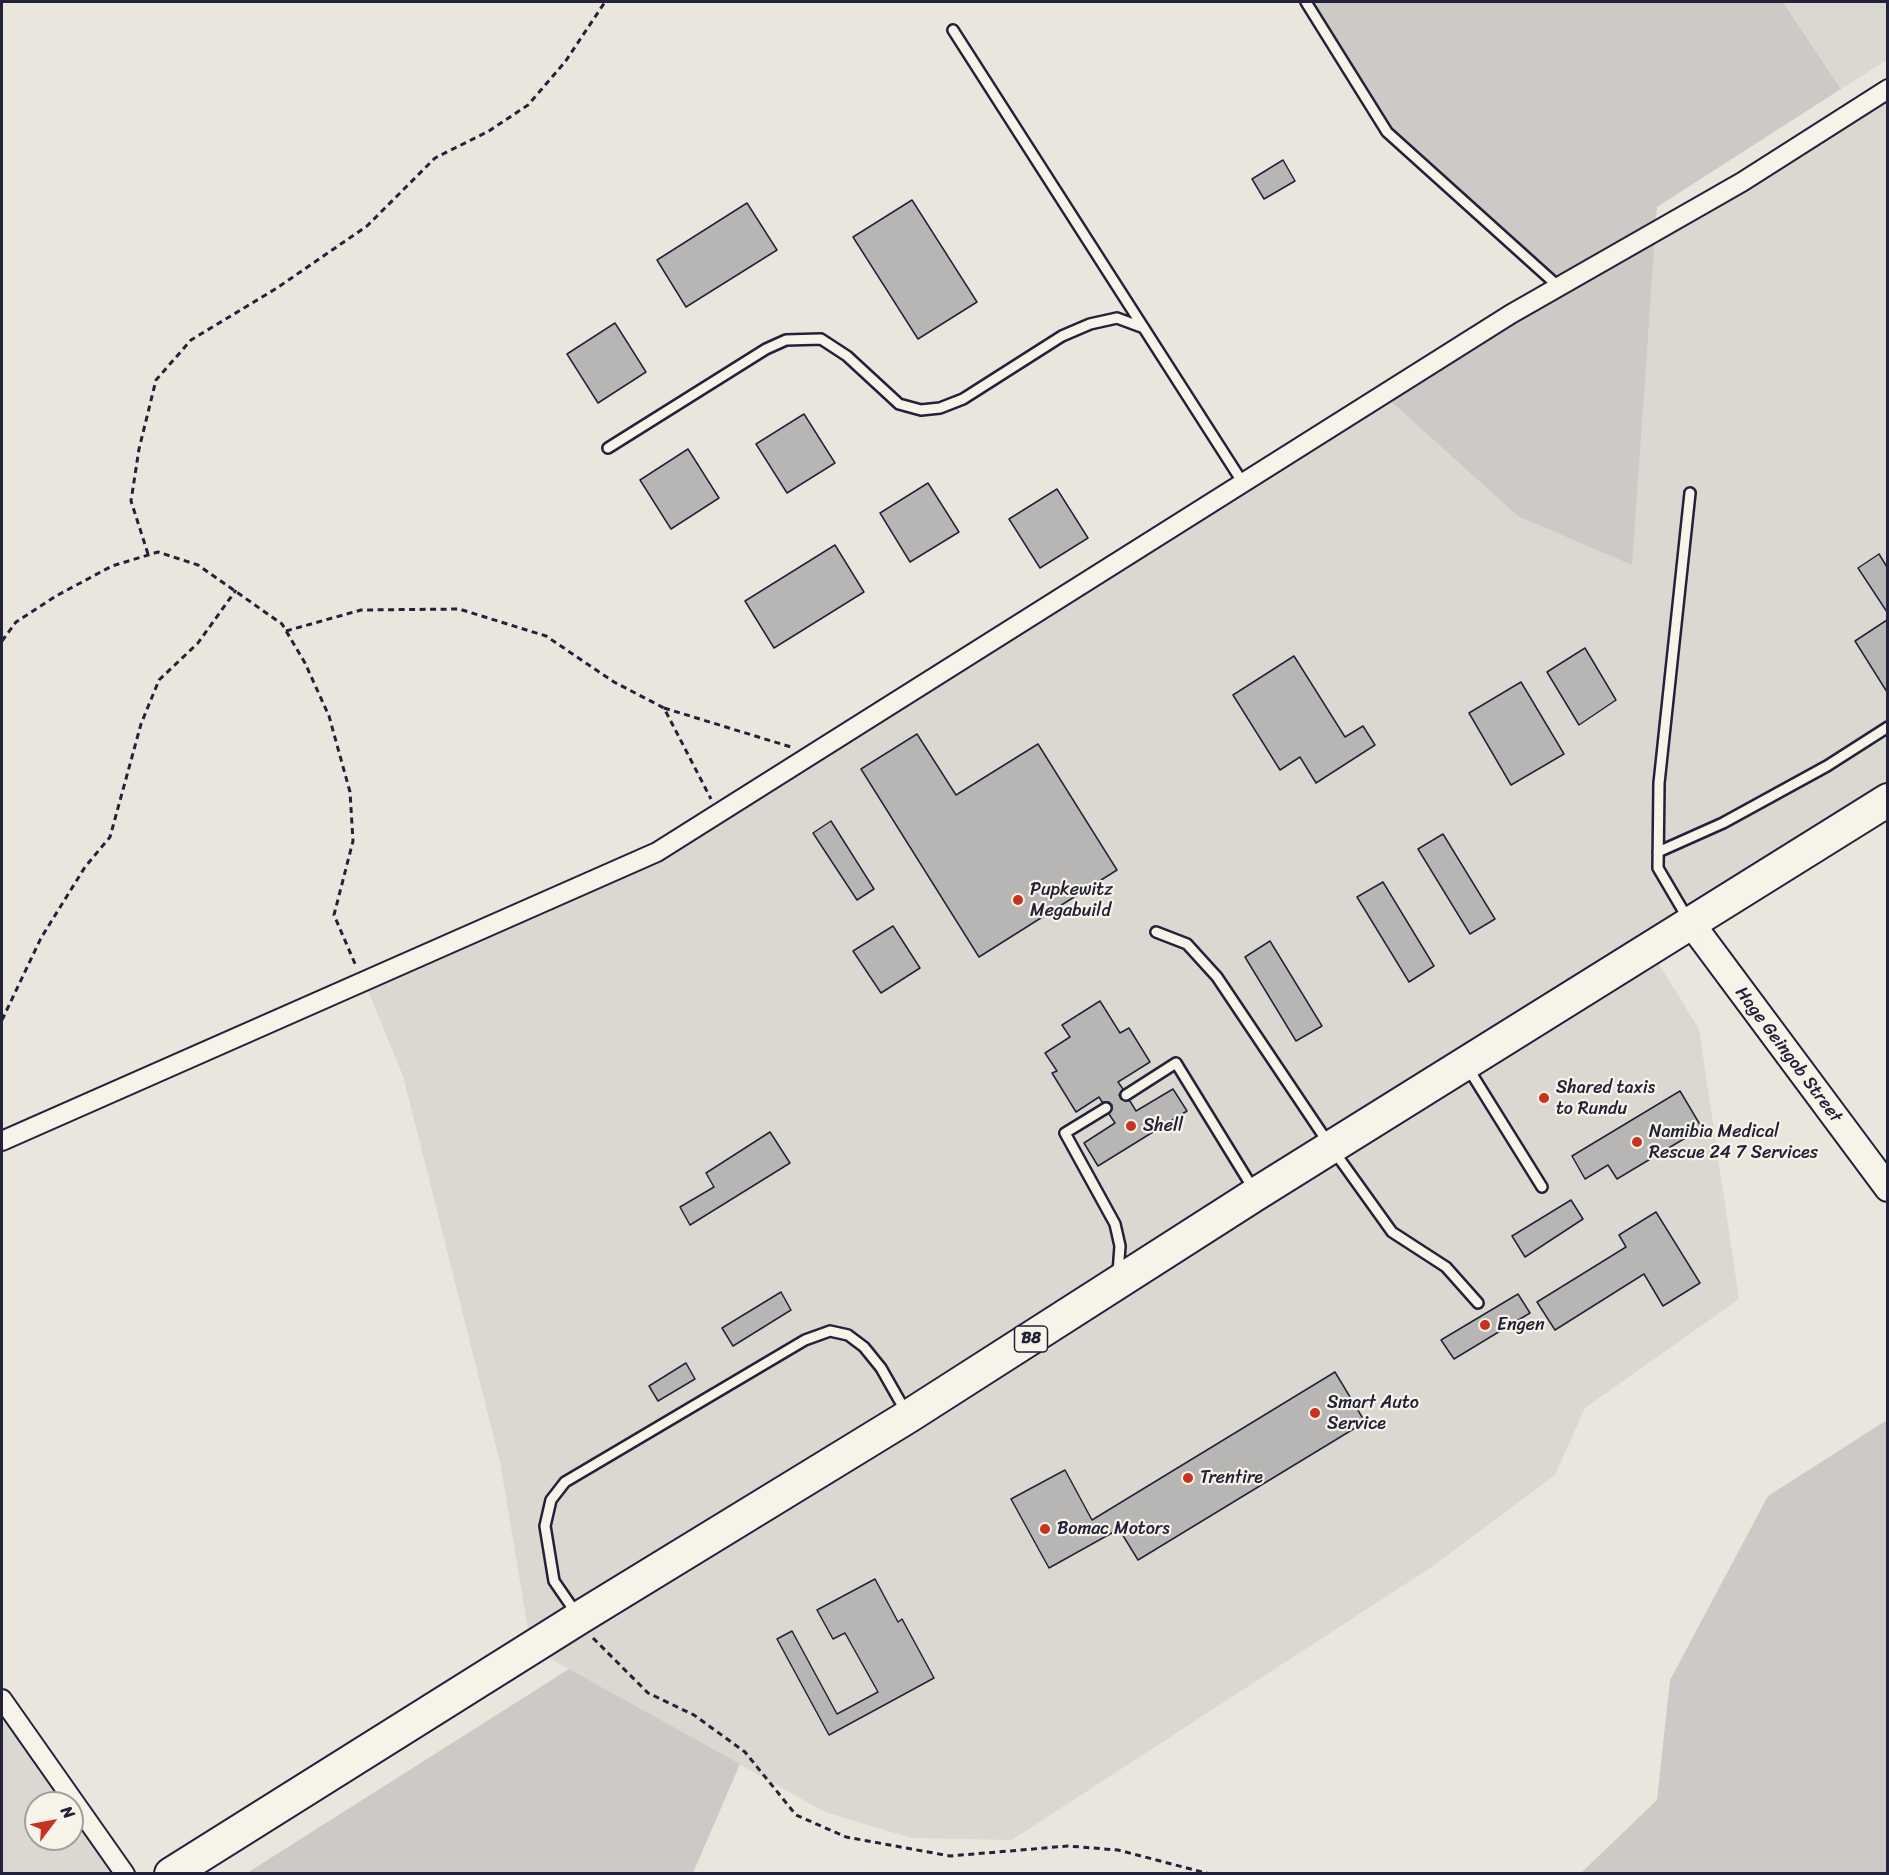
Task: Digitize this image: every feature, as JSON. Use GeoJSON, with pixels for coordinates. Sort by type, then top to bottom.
{"type":"FeatureCollection","features":[{"type":"Feature","properties":{"kind":"highway","name":"B8"},"geometry":{"type":"LineString","coordinates":[[171,1874],[579,1618],[909,1416],[1256,1194],[1887,800]]}},
{"type":"Feature","properties":{"kind":"street"},"geometry":{"type":"LineString","coordinates":[[2,1141],[657,852],[1511,314],[1742,182],[1887,89]]}},
{"type":"Feature","properties":{"kind":"street","name":"Hage Geingob Street"},"geometry":{"type":"LineString","coordinates":[[1690,922],[1887,1188]]}},
{"type":"Feature","properties":{"kind":"street"},"geometry":{"type":"LineString","coordinates":[[2,1699],[125,1874]]}},
{"type":"Feature","properties":{"kind":"lane"},"geometry":{"type":"LineString","coordinates":[[1306,2],[1387,132],[1559,287]]}},
{"type":"Feature","properties":{"kind":"lane"},"geometry":{"type":"LineString","coordinates":[[953,30],[1244,483]]}},
{"type":"Feature","properties":{"kind":"lane"},"geometry":{"type":"LineString","coordinates":[[608,448],[766,349],[786,340],[821,339],[847,356],[899,404],[921,410],[940,408],[963,399],[1062,336],[1090,324],[1117,318],[1144,328]]}},
{"type":"Feature","properties":{"kind":"lane"},"geometry":{"type":"LineString","coordinates":[[1690,493],[1659,783],[1658,852],[1658,868],[1690,922]]}},
{"type":"Feature","properties":{"kind":"lane"},"geometry":{"type":"LineString","coordinates":[[1658,852],[1723,823],[1798,782],[1887,727]]}},
{"type":"Feature","properties":{"kind":"lane"},"geometry":{"type":"LineString","coordinates":[[1156,932],[1187,944],[1218,977],[1331,1147],[1392,1232],[1413,1243],[1446,1267],[1478,1303]]}},
{"type":"Feature","properties":{"kind":"lane"},"geometry":{"type":"LineString","coordinates":[[1126,1095],[1176,1064],[1256,1194]]}},
{"type":"Feature","properties":{"kind":"lane"},"geometry":{"type":"LineString","coordinates":[[1465,1064],[1542,1187]]}},
{"type":"Feature","properties":{"kind":"lane"},"geometry":{"type":"LineString","coordinates":[[1106,1108],[1065,1133],[1115,1224],[1120,1246],[1118,1284]]}},
{"type":"Feature","properties":{"kind":"lane"},"geometry":{"type":"LineString","coordinates":[[579,1618],[554,1581],[545,1526],[551,1500],[566,1482],[805,1340],[830,1331],[849,1335],[864,1347],[881,1368],[909,1416]]}},
{"type":"Feature","properties":{"kind":"path"},"geometry":{"type":"LineString","coordinates":[[148,555],[131,501],[139,448],[156,380],[191,340],[278,288],[367,226],[435,158],[489,131],[528,105],[565,62],[605,2]]}},
{"type":"Feature","properties":{"kind":"path"},"geometry":{"type":"LineString","coordinates":[[2,642],[16,622],[56,596],[112,566],[158,552],[198,565],[282,624],[305,663],[329,716],[350,792],[353,841],[334,915],[364,981]]}},
{"type":"Feature","properties":{"kind":"path"},"geometry":{"type":"LineString","coordinates":[[2,1020],[41,938],[85,867],[110,837],[141,724],[159,680],[198,643],[236,590]]}},
{"type":"Feature","properties":{"kind":"path"},"geometry":{"type":"LineString","coordinates":[[286,631],[361,610],[459,609],[546,636],[614,682],[664,708],[814,754]]}},
{"type":"Feature","properties":{"kind":"path"},"geometry":{"type":"LineString","coordinates":[[664,708],[719,814]]}},
{"type":"Feature","properties":{"kind":"path"},"geometry":{"type":"LineString","coordinates":[[579,1618],[600,1647],[648,1693],[694,1715],[745,1752],[796,1815],[846,1837],[950,1857],[1068,1845],[1119,1850],[1210,1874]]}},
{"type":"Feature","properties":{"kind":"shaded area"},"geometry":{"type":"Polygon","coordinates":[[[1306,2],[1783,2],[1841,89],[1657,207],[1632,565],[1518,516],[1384,395],[1558,287],[1387,132],[1306,2]]]}},
{"type":"Feature","properties":{"kind":"shaded area"},"geometry":{"type":"Polygon","coordinates":[[[1783,2],[1887,2],[1887,60],[1841,89],[1783,2]]]}},
{"type":"Feature","properties":{"kind":"shaded area"},"geometry":{"type":"Polygon","coordinates":[[[1887,83],[1887,800],[1649,948],[1699,1029],[1739,1299],[1585,1408],[1555,1475],[1433,1566],[1012,1840],[911,1838],[825,1812],[531,1648],[500,1462],[403,1076],[364,981],[657,852],[1887,83]]]}},
{"type":"Feature","properties":{"kind":"shaded area"},"geometry":{"type":"Polygon","coordinates":[[[1887,1420],[1887,1873],[1581,1873],[1657,1800],[1670,1680],[1768,1496],[1887,1420]]]}},
{"type":"Feature","properties":{"kind":"shaded area"},"geometry":{"type":"Polygon","coordinates":[[[569,1669],[740,1764],[693,1873],[247,1873],[569,1669]]]}},
{"type":"Feature","properties":{"kind":"shaded area"},"geometry":{"type":"Polygon","coordinates":[[[2,1699],[67,1791],[24,1791],[24,1851],[84,1851],[84,1815],[125,1873],[2,1873],[2,1699]]]}},
{"type":"Feature","properties":{"kind":"building"},"geometry":{"type":"Polygon","coordinates":[[[1283,160],[1295,181],[1264,199],[1252,179],[1283,160]]]}},
{"type":"Feature","properties":{"kind":"building"},"geometry":{"type":"Polygon","coordinates":[[[912,200],[977,302],[918,339],[853,237],[912,200]]]}},
{"type":"Feature","properties":{"kind":"building"},"geometry":{"type":"Polygon","coordinates":[[[747,203],[777,250],[686,307],[657,260],[747,203]]]}},
{"type":"Feature","properties":{"kind":"building"},"geometry":{"type":"Polygon","coordinates":[[[615,323],[646,372],[598,403],[567,354],[615,323]]]}},
{"type":"Feature","properties":{"kind":"building"},"geometry":{"type":"Polygon","coordinates":[[[804,414],[835,463],[787,493],[756,444],[804,414]]]}},
{"type":"Feature","properties":{"kind":"building"},"geometry":{"type":"Polygon","coordinates":[[[688,449],[719,498],[671,529],[640,480],[688,449]]]}},
{"type":"Feature","properties":{"kind":"building"},"geometry":{"type":"Polygon","coordinates":[[[928,483],[959,532],[910,562],[880,513],[928,483]]]}},
{"type":"Feature","properties":{"kind":"building"},"geometry":{"type":"Polygon","coordinates":[[[1057,489],[1088,538],[1040,568],[1009,519],[1057,489]]]}},
{"type":"Feature","properties":{"kind":"building"},"geometry":{"type":"Polygon","coordinates":[[[835,545],[864,592],[774,648],[745,601],[835,545]]]}},
{"type":"Feature","properties":{"kind":"building"},"geometry":{"type":"Polygon","coordinates":[[[1879,554],[1887,567],[1887,612],[1858,568],[1879,554]]]}},
{"type":"Feature","properties":{"kind":"building"},"geometry":{"type":"Polygon","coordinates":[[[1887,620],[1887,692],[1855,641],[1887,620]]]}},
{"type":"Feature","properties":{"kind":"building"},"geometry":{"type":"Polygon","coordinates":[[[1585,648],[1616,700],[1579,725],[1547,672],[1585,648]]]}},
{"type":"Feature","properties":{"kind":"building"},"geometry":{"type":"Polygon","coordinates":[[[1294,656],[1345,737],[1363,726],[1375,745],[1316,783],[1300,757],[1280,770],[1233,695],[1294,656]]]}},
{"type":"Feature","properties":{"kind":"building"},"geometry":{"type":"Polygon","coordinates":[[[1521,682],[1564,754],[1511,785],[1469,713],[1521,682]]]}},
{"type":"Feature","properties":{"kind":"building"},"geometry":{"type":"Polygon","coordinates":[[[917,734],[956,795],[1038,744],[1117,870],[979,957],[861,769],[917,734]]]}},
{"type":"Feature","properties":{"kind":"building"},"geometry":{"type":"Polygon","coordinates":[[[831,821],[874,889],[857,900],[813,833],[831,821]]]}},
{"type":"Feature","properties":{"kind":"building"},"geometry":{"type":"Polygon","coordinates":[[[1443,834],[1495,919],[1470,934],[1418,849],[1443,834]]]}},
{"type":"Feature","properties":{"kind":"building"},"geometry":{"type":"Polygon","coordinates":[[[1383,882],[1434,966],[1409,982],[1357,897],[1383,882]]]}},
{"type":"Feature","properties":{"kind":"building"},"geometry":{"type":"Polygon","coordinates":[[[893,926],[920,968],[881,993],[853,951],[893,926]]]}},
{"type":"Feature","properties":{"kind":"building"},"geometry":{"type":"Polygon","coordinates":[[[1270,941],[1322,1026],[1296,1041],[1245,957],[1270,941]]]}},
{"type":"Feature","properties":{"kind":"building"},"geometry":{"type":"Polygon","coordinates":[[[1100,1001],[1120,1033],[1129,1028],[1150,1062],[1118,1082],[1123,1089],[1119,1095],[1121,1099],[1130,1101],[1136,1111],[1173,1089],[1187,1111],[1098,1166],[1084,1143],[1115,1123],[1109,1114],[1112,1105],[1109,1102],[1102,1102],[1099,1097],[1076,1112],[1052,1073],[1057,1071],[1045,1053],[1070,1037],[1062,1025],[1100,1001]]]}},
{"type":"Feature","properties":{"kind":"building","name":"Namibia Medical Rescue 24 7 Services"},"geometry":{"type":"Polygon","coordinates":[[[1680,1091],[1702,1128],[1617,1179],[1608,1165],[1585,1179],[1572,1156],[1680,1091]]]}},
{"type":"Feature","properties":{"kind":"building"},"geometry":{"type":"Polygon","coordinates":[[[770,1132],[790,1163],[690,1225],[680,1207],[714,1187],[706,1173],[770,1132]]]}},
{"type":"Feature","properties":{"kind":"building"},"geometry":{"type":"Polygon","coordinates":[[[1571,1200],[1583,1219],[1525,1257],[1512,1236],[1571,1200]]]}},
{"type":"Feature","properties":{"kind":"building"},"geometry":{"type":"Polygon","coordinates":[[[1656,1212],[1700,1283],[1663,1306],[1644,1274],[1555,1330],[1537,1302],[1626,1247],[1619,1235],[1656,1212]]]}},
{"type":"Feature","properties":{"kind":"building"},"geometry":{"type":"Polygon","coordinates":[[[781,1292],[791,1310],[733,1346],[722,1328],[781,1292]]]}},
{"type":"Feature","properties":{"kind":"building"},"geometry":{"type":"Polygon","coordinates":[[[1518,1294],[1530,1313],[1454,1359],[1441,1340],[1518,1294]]]}},
{"type":"Feature","properties":{"kind":"building"},"geometry":{"type":"Polygon","coordinates":[[[686,1363],[695,1379],[658,1401],[649,1386],[686,1363]]]}},
{"type":"Feature","properties":{"kind":"building"},"geometry":{"type":"Polygon","coordinates":[[[1335,1372],[1365,1422],[1138,1560],[1119,1529],[1049,1568],[1011,1499],[1065,1470],[1092,1520],[1335,1372]]]}},
{"type":"Feature","properties":{"kind":"building"},"geometry":{"type":"Polygon","coordinates":[[[875,1579],[898,1622],[902,1619],[934,1678],[829,1735],[777,1639],[792,1631],[837,1714],[878,1692],[845,1633],[833,1639],[817,1610],[875,1579]]]}},
{"type":"Feature","properties":{"kind":"place","name":"Pupkewitz Megabuild"},"geometry":{"type":"Point","coordinates":[1018,900]}},
{"type":"Feature","properties":{"kind":"place","name":"Shared taxis to Rundu"},"geometry":{"type":"Point","coordinates":[1544,1098]}},
{"type":"Feature","properties":{"kind":"place","name":"Shell"},"geometry":{"type":"Point","coordinates":[1131,1126]}},
{"type":"Feature","properties":{"kind":"place","name":"Namibia Medical Rescue 24 7 Services"},"geometry":{"type":"Point","coordinates":[1637,1142]}},
{"type":"Feature","properties":{"kind":"place","name":"Engen"},"geometry":{"type":"Point","coordinates":[1485,1325]}},
{"type":"Feature","properties":{"kind":"place","name":"Smart Auto Service"},"geometry":{"type":"Point","coordinates":[1315,1413]}},
{"type":"Feature","properties":{"kind":"place","name":"Trentire"},"geometry":{"type":"Point","coordinates":[1188,1478]}},
{"type":"Feature","properties":{"kind":"place","name":"Bomac Motors"},"geometry":{"type":"Point","coordinates":[1045,1529]}}]}
